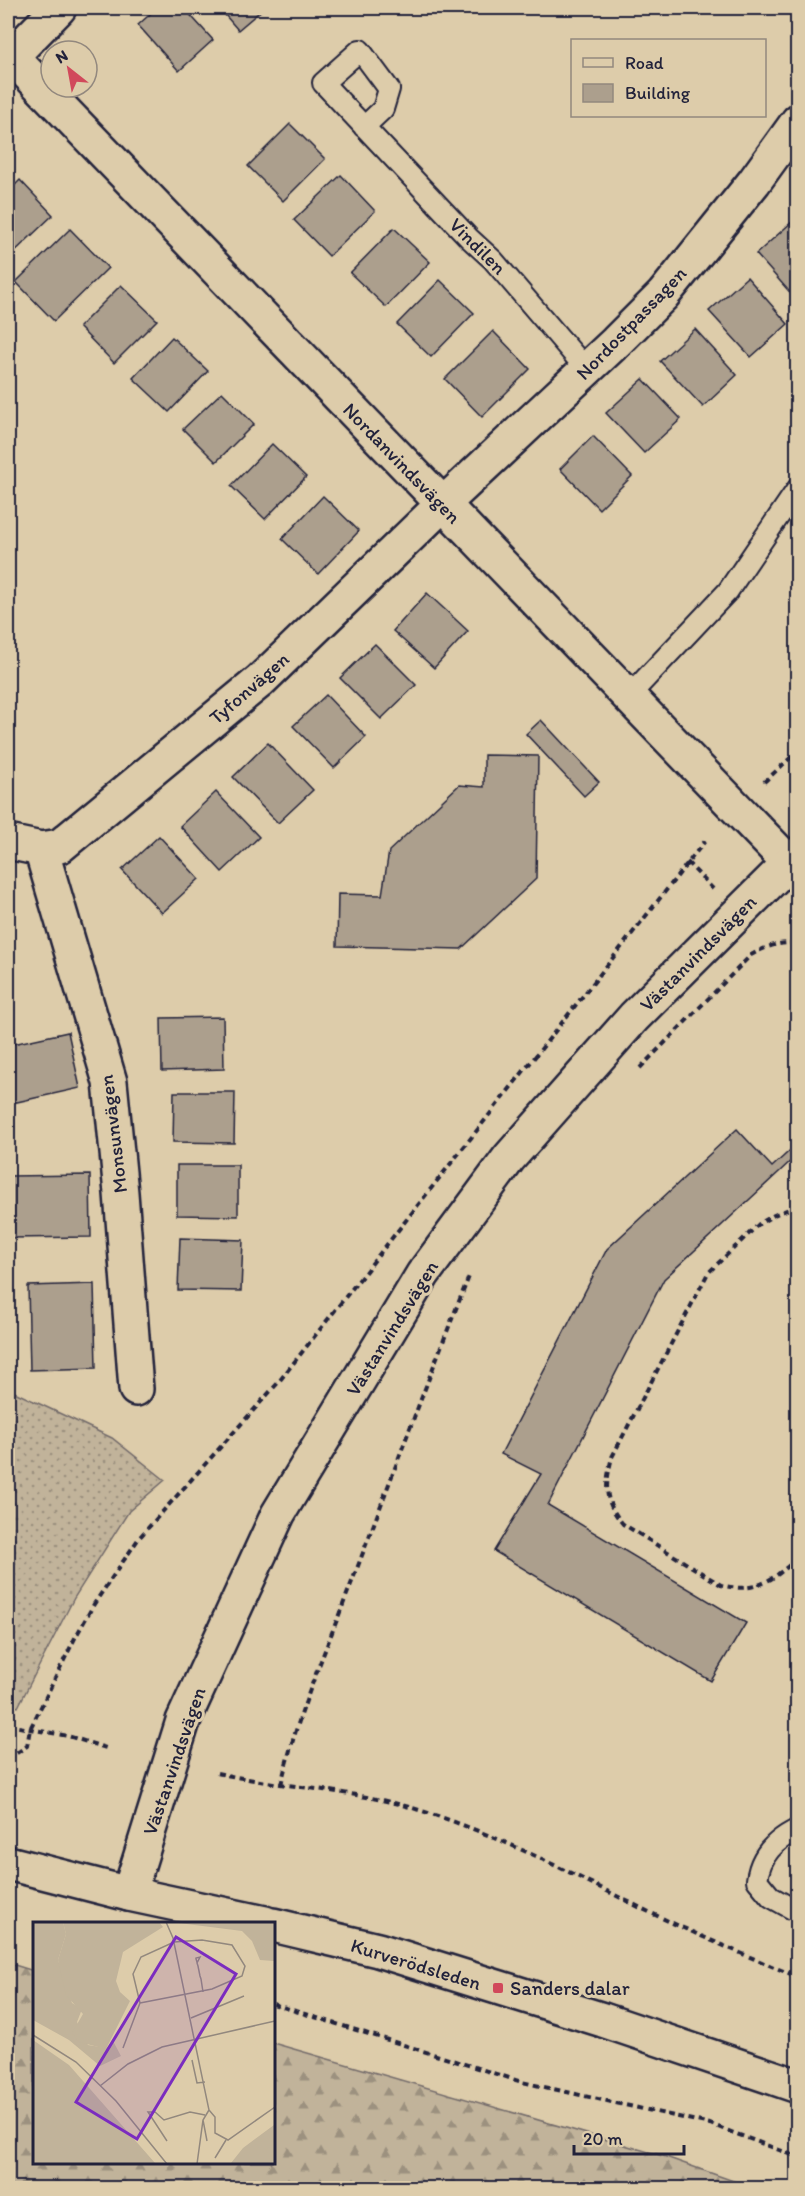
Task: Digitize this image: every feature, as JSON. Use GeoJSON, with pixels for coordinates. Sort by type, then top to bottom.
{"type":"FeatureCollection","features":[{"type":"Feature","properties":{"kind":"street"},"geometry":{"type":"LineString","coordinates":[[8,56],[59,8]]}},
{"type":"Feature","properties":{"kind":"street","name":"Nordanvindsvägen"},"geometry":{"type":"LineString","coordinates":[[8,56],[629,696],[795,863]]}},
{"type":"Feature","properties":{"kind":"street","name":"Nordostpassagen"},"geometry":{"type":"LineString","coordinates":[[443,504],[587,370],[663,295],[754,182],[798,121]]}},
{"type":"Feature","properties":{"kind":"street","name":"Tyfonvägen"},"geometry":{"type":"LineString","coordinates":[[40,849],[60,846],[260,681],[443,504]]}},
{"type":"Feature","properties":{"kind":"street"},"geometry":{"type":"LineString","coordinates":[[8,842],[40,849]]}},
{"type":"Feature","properties":{"kind":"street","name":"Monsunvägen"},"geometry":{"type":"LineString","coordinates":[[40,849],[110,1082],[136,1389]]}},
{"type":"Feature","properties":{"kind":"street","name":"Västanvindsvägen"},"geometry":{"type":"LineString","coordinates":[[129,1894],[183,1721],[278,1514],[423,1274],[509,1158],[626,1025],[795,863]]}},
{"type":"Feature","properties":{"kind":"street"},"geometry":{"type":"LineString","coordinates":[[8,1863],[129,1894],[260,1922]]}},
{"type":"Feature","properties":{"kind":"street","name":"Kurverödsleden"},"geometry":{"type":"LineString","coordinates":[[274,1925],[378,1950],[603,2020],[798,2086]]}},
{"type":"Feature","properties":{"kind":"lane","name":"Vindilen"},"geometry":{"type":"LineString","coordinates":[[364,128],[493,260],[587,370]]}},
{"type":"Feature","properties":{"kind":"lane"},"geometry":{"type":"LineString","coordinates":[[629,696],[728,591],[798,488]]}},
{"type":"Feature","properties":{"kind":"lane"},"geometry":{"type":"LineString","coordinates":[[798,1829],[785,1835],[769,1848],[759,1866],[757,1880],[771,1898],[798,1912]]}},
{"type":"Feature","properties":{"kind":"path"},"geometry":{"type":"LineString","coordinates":[[764,782],[798,751]]}},
{"type":"Feature","properties":{"kind":"path"},"geometry":{"type":"LineString","coordinates":[[8,1759],[27,1746],[30,1729],[75,1638],[105,1587],[139,1539],[278,1384],[705,841]]}},
{"type":"Feature","properties":{"kind":"path"},"geometry":{"type":"LineString","coordinates":[[638,1071],[752,955],[767,946],[783,942],[798,943]]}},
{"type":"Feature","properties":{"kind":"path"},"geometry":{"type":"LineString","coordinates":[[798,1210],[789,1209],[759,1224],[708,1273],[612,1457],[607,1476],[606,1494],[612,1510],[623,1524],[721,1585],[737,1589],[755,1587],[772,1579],[798,1558]]}},
{"type":"Feature","properties":{"kind":"path"},"geometry":{"type":"LineString","coordinates":[[281,1785],[303,1704],[353,1580],[425,1384],[471,1270]]}},
{"type":"Feature","properties":{"kind":"path"},"geometry":{"type":"LineString","coordinates":[[8,1725],[68,1736],[106,1748]]}},
{"type":"Feature","properties":{"kind":"path"},"geometry":{"type":"LineString","coordinates":[[217,1773],[260,1783],[352,1794],[417,1809],[513,1845],[715,1943],[798,1977]]}},
{"type":"Feature","properties":{"kind":"path"},"geometry":{"type":"LineString","coordinates":[[274,2004],[522,2082],[710,2124],[798,2157]]}},
{"type":"Feature","properties":{"kind":"green space"},"geometry":{"type":"Polygon","coordinates":[[[8,1389],[112,1438],[165,1480],[129,1511],[74,1598],[18,1707],[8,1705],[8,1389]]]}},
{"type":"Feature","properties":{"kind":"green space"},"geometry":{"type":"Polygon","coordinates":[[[8,1963],[33,1971],[33,2163],[274,2163],[274,2043],[666,2157],[753,2188],[8,2188],[8,1963]]]}},
{"type":"Feature","properties":{"kind":"building"},"geometry":{"type":"Polygon","coordinates":[[[157,8],[184,8],[213,40],[179,71],[138,25],[157,8]]]}},
{"type":"Feature","properties":{"kind":"building"},"geometry":{"type":"Polygon","coordinates":[[[219,8],[264,8],[238,30],[219,8]]]}},
{"type":"Feature","properties":{"kind":"building"},"geometry":{"type":"Polygon","coordinates":[[[290,124],[325,159],[283,201],[248,166],[290,124]]]}},
{"type":"Feature","properties":{"kind":"building"},"geometry":{"type":"Polygon","coordinates":[[[341,175],[375,211],[329,256],[294,220],[341,175]]]}},
{"type":"Feature","properties":{"kind":"building"},"geometry":{"type":"Polygon","coordinates":[[[20,180],[53,215],[9,257],[8,192],[20,180]]]}},
{"type":"Feature","properties":{"kind":"building"},"geometry":{"type":"Polygon","coordinates":[[[793,221],[798,226],[798,296],[795,298],[756,254],[793,221]]]}},
{"type":"Feature","properties":{"kind":"building"},"geometry":{"type":"Polygon","coordinates":[[[394,228],[430,262],[386,307],[350,273],[394,228]]]}},
{"type":"Feature","properties":{"kind":"building"},"geometry":{"type":"Polygon","coordinates":[[[70,229],[108,268],[54,321],[16,282],[70,229]]]}},
{"type":"Feature","properties":{"kind":"building"},"geometry":{"type":"Polygon","coordinates":[[[747,277],[788,324],[751,357],[709,311],[747,277]]]}},
{"type":"Feature","properties":{"kind":"building"},"geometry":{"type":"Polygon","coordinates":[[[440,280],[474,313],[431,357],[397,324],[440,280]]]}},
{"type":"Feature","properties":{"kind":"building"},"geometry":{"type":"Polygon","coordinates":[[[121,285],[157,320],[114,363],[79,327],[121,285]]]}},
{"type":"Feature","properties":{"kind":"building"},"geometry":{"type":"Polygon","coordinates":[[[695,329],[737,375],[703,407],[660,361],[695,329]]]}},
{"type":"Feature","properties":{"kind":"building"},"geometry":{"type":"Polygon","coordinates":[[[493,331],[530,369],[482,417],[445,379],[493,331]]]}},
{"type":"Feature","properties":{"kind":"building"},"geometry":{"type":"Polygon","coordinates":[[[172,337],[208,371],[169,412],[133,378],[172,337]]]}},
{"type":"Feature","properties":{"kind":"building"},"geometry":{"type":"Polygon","coordinates":[[[643,379],[681,419],[644,453],[606,413],[643,379]]]}},
{"type":"Feature","properties":{"kind":"building"},"geometry":{"type":"Polygon","coordinates":[[[222,392],[254,424],[216,462],[183,429],[222,392]]]}},
{"type":"Feature","properties":{"kind":"building"},"geometry":{"type":"Polygon","coordinates":[[[593,436],[632,476],[599,509],[560,469],[593,436]]]}},
{"type":"Feature","properties":{"kind":"building"},"geometry":{"type":"Polygon","coordinates":[[[272,444],[306,477],[265,519],[231,486],[272,444]]]}},
{"type":"Feature","properties":{"kind":"building"},"geometry":{"type":"Polygon","coordinates":[[[323,496],[359,531],[318,574],[282,539],[323,496]]]}},
{"type":"Feature","properties":{"kind":"building"},"geometry":{"type":"Polygon","coordinates":[[[427,593],[468,631],[434,668],[393,631],[427,593]]]}},
{"type":"Feature","properties":{"kind":"building"},"geometry":{"type":"Polygon","coordinates":[[[375,644],[416,685],[381,719],[340,678],[375,644]]]}},
{"type":"Feature","properties":{"kind":"building"},"geometry":{"type":"Polygon","coordinates":[[[326,695],[366,737],[334,768],[293,726],[326,695]]]}},
{"type":"Feature","properties":{"kind":"building"},"geometry":{"type":"Polygon","coordinates":[[[541,720],[599,782],[584,796],[526,734],[541,720]]]}},
{"type":"Feature","properties":{"kind":"building"},"geometry":{"type":"Polygon","coordinates":[[[268,743],[313,790],[278,823],[233,777],[268,743]]]}},
{"type":"Feature","properties":{"kind":"building"},"geometry":{"type":"Polygon","coordinates":[[[484,755],[538,756],[536,879],[461,949],[337,946],[338,894],[382,895],[389,851],[459,785],[484,787],[484,755]]]}},
{"type":"Feature","properties":{"kind":"building"},"geometry":{"type":"Polygon","coordinates":[[[216,792],[259,837],[222,872],[180,826],[216,792]]]}},
{"type":"Feature","properties":{"kind":"building"},"geometry":{"type":"Polygon","coordinates":[[[159,836],[199,879],[162,913],[122,870],[159,836]]]}},
{"type":"Feature","properties":{"kind":"building"},"geometry":{"type":"Polygon","coordinates":[[[223,1017],[224,1069],[162,1071],[161,1018],[223,1017]]]}},
{"type":"Feature","properties":{"kind":"building"},"geometry":{"type":"Polygon","coordinates":[[[68,1032],[80,1088],[8,1104],[8,1045],[68,1032]]]}},
{"type":"Feature","properties":{"kind":"building"},"geometry":{"type":"Polygon","coordinates":[[[174,1092],[235,1092],[234,1143],[173,1142],[174,1092]]]}},
{"type":"Feature","properties":{"kind":"building"},"geometry":{"type":"Polygon","coordinates":[[[737,1129],[772,1167],[798,1143],[798,1158],[796,1156],[664,1279],[548,1505],[746,1623],[711,1681],[494,1551],[541,1474],[501,1454],[607,1249],[737,1129]]]}},
{"type":"Feature","properties":{"kind":"building"},"geometry":{"type":"Polygon","coordinates":[[[177,1165],[238,1165],[238,1216],[177,1215],[177,1165]]]}},
{"type":"Feature","properties":{"kind":"building"},"geometry":{"type":"Polygon","coordinates":[[[90,1175],[91,1237],[9,1238],[8,1176],[90,1175]]]}},
{"type":"Feature","properties":{"kind":"building"},"geometry":{"type":"Polygon","coordinates":[[[180,1238],[243,1240],[241,1291],[178,1290],[180,1238]]]}},
{"type":"Feature","properties":{"kind":"building"},"geometry":{"type":"Polygon","coordinates":[[[94,1284],[96,1368],[30,1370],[28,1286],[94,1284]]]}},
{"type":"Feature","properties":{"kind":"place","name":"Sanders dalar"},"geometry":{"type":"Point","coordinates":[498,1988]}}]}
